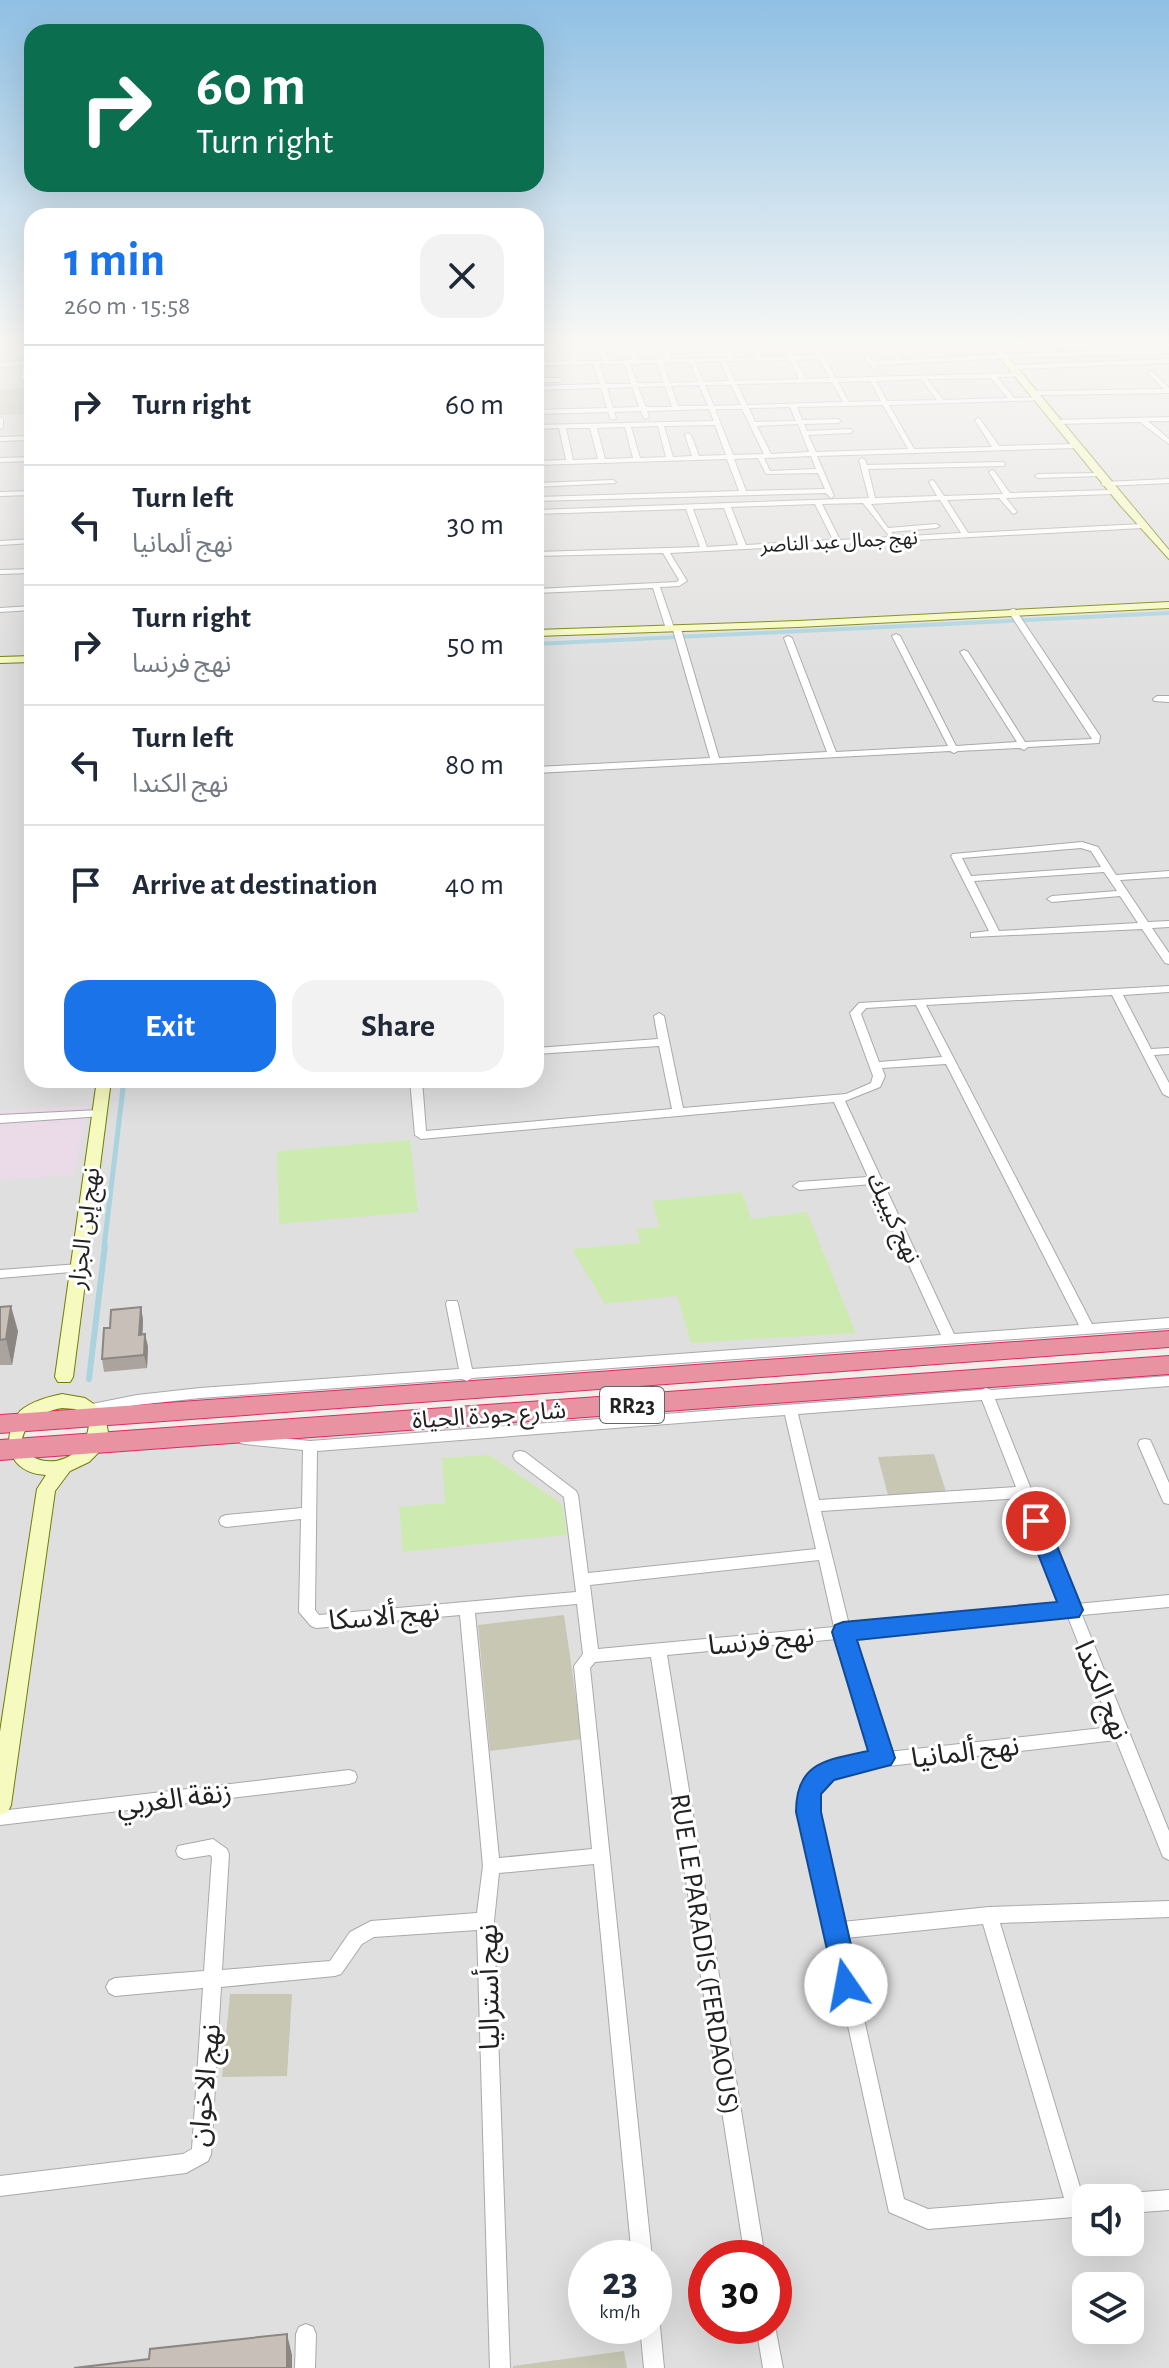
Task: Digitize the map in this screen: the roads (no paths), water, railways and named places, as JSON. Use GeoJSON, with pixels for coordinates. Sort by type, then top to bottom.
{"type":"FeatureCollection","features":[{"type":"Feature","properties":{"kind":"highway","name":"شارع جودة الحياة"},"geometry":{"type":"LineString","coordinates":[[17,1419],[90,1409],[1169,1339]]}},
{"type":"Feature","properties":{"kind":"highway","name":"شارع جودة الحياة"},"geometry":{"type":"LineString","coordinates":[[6,1450],[1169,1365]]}},
{"type":"Feature","properties":{"kind":"street"},"geometry":{"type":"LineString","coordinates":[[568,452],[570,462]]}},
{"type":"Feature","properties":{"kind":"street"},"geometry":{"type":"LineString","coordinates":[[602,452],[615,496]]}},
{"type":"Feature","properties":{"kind":"street"},"geometry":{"type":"LineString","coordinates":[[635,452],[637,459]]}},
{"type":"Feature","properties":{"kind":"street"},"geometry":{"type":"LineString","coordinates":[[668,452],[670,459]]}},
{"type":"Feature","properties":{"kind":"street"},"geometry":{"type":"LineString","coordinates":[[694,452],[696,458]]}},
{"type":"Feature","properties":{"kind":"street"},"geometry":{"type":"LineString","coordinates":[[730,452],[743,493]]}},
{"type":"Feature","properties":{"kind":"street"},"geometry":{"type":"LineString","coordinates":[[762,452],[768,473],[821,471]]}},
{"type":"Feature","properties":{"kind":"street"},"geometry":{"type":"LineString","coordinates":[[544,462],[899,452]]}},
{"type":"Feature","properties":{"kind":"street"},"geometry":{"type":"LineString","coordinates":[[943,452],[949,465]]}},
{"type":"Feature","properties":{"kind":"street"},"geometry":{"type":"LineString","coordinates":[[1078,452],[1169,556]]}},
{"type":"Feature","properties":{"kind":"street"},"geometry":{"type":"LineString","coordinates":[[860,453],[869,502],[893,539]]}},
{"type":"Feature","properties":{"kind":"street"},"geometry":{"type":"LineString","coordinates":[[814,454],[834,503]]}},
{"type":"Feature","properties":{"kind":"street"},"geometry":{"type":"LineString","coordinates":[[0,460],[24,458]]}},
{"type":"Feature","properties":{"kind":"street"},"geometry":{"type":"LineString","coordinates":[[864,467],[1003,464]]}},
{"type":"Feature","properties":{"kind":"street"},"geometry":{"type":"LineString","coordinates":[[992,472],[1013,512]]}},
{"type":"Feature","properties":{"kind":"street"},"geometry":{"type":"LineString","coordinates":[[1038,476],[1097,475]]}},
{"type":"Feature","properties":{"kind":"street"},"geometry":{"type":"LineString","coordinates":[[544,476],[612,478]]}},
{"type":"Feature","properties":{"kind":"street"},"geometry":{"type":"LineString","coordinates":[[544,484],[612,478]]}},
{"type":"Feature","properties":{"kind":"street"},"geometry":{"type":"LineString","coordinates":[[1104,484],[1169,481]]}},
{"type":"Feature","properties":{"kind":"street"},"geometry":{"type":"LineString","coordinates":[[932,482],[966,535]]}},
{"type":"Feature","properties":{"kind":"street"},"geometry":{"type":"LineString","coordinates":[[544,499],[829,491]]}},
{"type":"Feature","properties":{"kind":"street"},"geometry":{"type":"LineString","coordinates":[[544,512],[1111,492]]}},
{"type":"Feature","properties":{"kind":"street"},"geometry":{"type":"LineString","coordinates":[[0,494],[24,493]]}},
{"type":"Feature","properties":{"kind":"street"},"geometry":{"type":"LineString","coordinates":[[818,503],[838,542]]}},
{"type":"Feature","properties":{"kind":"street"},"geometry":{"type":"LineString","coordinates":[[727,505],[742,545]]}},
{"type":"Feature","properties":{"kind":"street"},"geometry":{"type":"LineString","coordinates":[[689,507],[704,548]]}},
{"type":"Feature","properties":{"kind":"street"},"geometry":{"type":"LineString","coordinates":[[886,530],[936,526]]}},
{"type":"Feature","properties":{"kind":"street","name":"نهج جمال عبد الناصر"},"geometry":{"type":"LineString","coordinates":[[544,554],[665,551],[1142,526]]}},
{"type":"Feature","properties":{"kind":"street"},"geometry":{"type":"LineString","coordinates":[[0,543],[24,542]]}},
{"type":"Feature","properties":{"kind":"street"},"geometry":{"type":"LineString","coordinates":[[544,591],[656,586],[683,581],[665,551]]}},
{"type":"Feature","properties":{"kind":"street"},"geometry":{"type":"LineString","coordinates":[[0,572],[24,571]]}},
{"type":"Feature","properties":{"kind":"street"},"geometry":{"type":"LineString","coordinates":[[656,586],[676,633],[715,761]]}},
{"type":"Feature","properties":{"kind":"street"},"geometry":{"type":"LineString","coordinates":[[544,633],[676,633],[1016,617],[1169,605]]}},
{"type":"Feature","properties":{"kind":"street"},"geometry":{"type":"LineString","coordinates":[[0,610],[24,608]]}},
{"type":"Feature","properties":{"kind":"street"},"geometry":{"type":"LineString","coordinates":[[544,770],[1089,744],[1096,741],[1096,736],[1016,617]]}},
{"type":"Feature","properties":{"kind":"street"},"geometry":{"type":"LineString","coordinates":[[896,636],[954,750]]}},
{"type":"Feature","properties":{"kind":"street"},"geometry":{"type":"LineString","coordinates":[[788,638],[833,756]]}},
{"type":"Feature","properties":{"kind":"street"},"geometry":{"type":"LineString","coordinates":[[964,652],[1024,747]]}},
{"type":"Feature","properties":{"kind":"street"},"geometry":{"type":"LineString","coordinates":[[0,660],[24,659]]}},
{"type":"Feature","properties":{"kind":"street"},"geometry":{"type":"LineString","coordinates":[[1157,699],[1169,699]]}},
{"type":"Feature","properties":{"kind":"street"},"geometry":{"type":"LineString","coordinates":[[996,934],[956,856],[1082,845],[1095,849],[1169,961]]}},
{"type":"Feature","properties":{"kind":"street"},"geometry":{"type":"LineString","coordinates":[[967,879],[1110,873],[1169,874]]}},
{"type":"Feature","properties":{"kind":"street"},"geometry":{"type":"LineString","coordinates":[[1052,899],[1122,893]]}},
{"type":"Feature","properties":{"kind":"street"},"geometry":{"type":"LineString","coordinates":[[975,935],[1169,924]]}},
{"type":"Feature","properties":{"kind":"street"},"geometry":{"type":"LineString","coordinates":[[417,1088],[421,1135],[838,1098],[863,1094],[876,1085],[878,1065],[855,1013],[857,1008],[1169,989]]}},
{"type":"Feature","properties":{"kind":"street"},"geometry":{"type":"LineString","coordinates":[[1116,992],[1169,1094]]}},
{"type":"Feature","properties":{"kind":"street"},"geometry":{"type":"LineString","coordinates":[[920,1003],[1088,1329]]}},
{"type":"Feature","properties":{"kind":"street"},"geometry":{"type":"LineString","coordinates":[[659,1016],[678,1113]]}},
{"type":"Feature","properties":{"kind":"street"},"geometry":{"type":"LineString","coordinates":[[544,1050],[664,1042]]}},
{"type":"Feature","properties":{"kind":"street"},"geometry":{"type":"LineString","coordinates":[[1147,1052],[1169,1051]]}},
{"type":"Feature","properties":{"kind":"street"},"geometry":{"type":"LineString","coordinates":[[878,1065],[950,1060]]}},
{"type":"Feature","properties":{"kind":"street","name":"نهج إبن الجزار"},"geometry":{"type":"LineString","coordinates":[[64,1377],[103,1088]]}},
{"type":"Feature","properties":{"kind":"street","name":"نهج كيبيك"},"geometry":{"type":"LineString","coordinates":[[838,1098],[949,1338]]}},
{"type":"Feature","properties":{"kind":"street"},"geometry":{"type":"LineString","coordinates":[[0,1119],[99,1114]]}},
{"type":"Feature","properties":{"kind":"street"},"geometry":{"type":"LineString","coordinates":[[799,1186],[876,1180]]}},
{"type":"Feature","properties":{"kind":"street"},"geometry":{"type":"LineString","coordinates":[[0,1274],[79,1268]]}},
{"type":"Feature","properties":{"kind":"street"},"geometry":{"type":"LineString","coordinates":[[452,1304],[467,1376]]}},
{"type":"Feature","properties":{"kind":"street"},"geometry":{"type":"LineString","coordinates":[[90,1409],[200,1393],[1169,1323]]}},
{"type":"Feature","properties":{"kind":"street"},"geometry":{"type":"LineString","coordinates":[[64,1377],[90,1409],[100,1429],[95,1442],[77,1461],[63,1467],[34,1468],[6,1450],[17,1419],[64,1377]]}},
{"type":"Feature","properties":{"kind":"street"},"geometry":{"type":"LineString","coordinates":[[194,1434],[310,1446],[1169,1381]]}},
{"type":"Feature","properties":{"kind":"street","name":"نهج الكندا"},"geometry":{"type":"LineString","coordinates":[[986,1393],[1169,1852]]}},
{"type":"Feature","properties":{"kind":"street","name":"نهج ألمانيا"},"geometry":{"type":"LineString","coordinates":[[790,1409],[843,1632],[882,1758],[1120,1733]]}},
{"type":"Feature","properties":{"kind":"street"},"geometry":{"type":"LineString","coordinates":[[1145,1444],[1169,1499]]}},
{"type":"Feature","properties":{"kind":"street","name":"نهج ألاسكا"},"geometry":{"type":"LineString","coordinates":[[310,1446],[307,1612],[316,1622],[467,1607],[823,1554]]}},
{"type":"Feature","properties":{"kind":"street"},"geometry":{"type":"LineString","coordinates":[[520,1456],[571,1495],[591,1656],[582,1666],[599,1856],[640,2240]]}},
{"type":"Feature","properties":{"kind":"street"},"geometry":{"type":"LineString","coordinates":[[0,1805],[46,1489],[63,1467]]}},
{"type":"Feature","properties":{"kind":"street"},"geometry":{"type":"LineString","coordinates":[[34,1468],[46,1489]]}},
{"type":"Feature","properties":{"kind":"street"},"geometry":{"type":"LineString","coordinates":[[812,1506],[1025,1492]]}},
{"type":"Feature","properties":{"kind":"street"},"geometry":{"type":"LineString","coordinates":[[226,1521],[308,1513]]}},
{"type":"Feature","properties":{"kind":"street","name":"نهج فرنسا"},"geometry":{"type":"LineString","coordinates":[[591,1656],[1169,1601]]}},
{"type":"Feature","properties":{"kind":"street","name":"نهج أستراليا"},"geometry":{"type":"LineString","coordinates":[[467,1607],[491,1866],[485,1921],[500,2368]]}},
{"type":"Feature","properties":{"kind":"street","name":"RUE LE PARADIS (FERDAOUS)"},"geometry":{"type":"LineString","coordinates":[[658,1649],[752,2240]]}},
{"type":"Feature","properties":{"kind":"street"},"geometry":{"type":"LineString","coordinates":[[882,1758],[828,1771],[815,1780],[809,1794],[809,1812],[896,2205],[928,2219],[1072,2208]]}},
{"type":"Feature","properties":{"kind":"street","name":"زنقة الغربي"},"geometry":{"type":"LineString","coordinates":[[0,1818],[349,1777]]}},
{"type":"Feature","properties":{"kind":"street","name":"نهج الاخوان"},"geometry":{"type":"LineString","coordinates":[[0,2186],[186,2163],[201,2154],[221,1854],[213,1847],[184,1851]]}},
{"type":"Feature","properties":{"kind":"street"},"geometry":{"type":"LineString","coordinates":[[491,1866],[599,1856]]}},
{"type":"Feature","properties":{"kind":"street"},"geometry":{"type":"LineString","coordinates":[[835,1931],[989,1915],[1169,1909]]}},
{"type":"Feature","properties":{"kind":"street"},"geometry":{"type":"LineString","coordinates":[[989,1915],[1074,2184]]}},
{"type":"Feature","properties":{"kind":"street"},"geometry":{"type":"LineString","coordinates":[[115,1987],[335,1968],[356,1938],[371,1929],[485,1921]]}},
{"type":"Feature","properties":{"kind":"street"},"geometry":{"type":"LineString","coordinates":[[1144,2202],[1169,2200]]}},
{"type":"Feature","properties":{"kind":"street"},"geometry":{"type":"LineString","coordinates":[[305,2368],[306,2334]]}},
{"type":"Feature","properties":{"kind":"street"},"geometry":{"type":"LineString","coordinates":[[652,2344],[654,2368]]}},
{"type":"Feature","properties":{"kind":"street"},"geometry":{"type":"LineString","coordinates":[[769,2344],[773,2368]]}},
{"type":"Feature","properties":{"kind":"waterway"},"geometry":{"type":"LineString","coordinates":[[544,644],[1169,613]]}},
{"type":"Feature","properties":{"kind":"waterway"},"geometry":{"type":"LineString","coordinates":[[104,1247],[123,1088]]}},
{"type":"Feature","properties":{"kind":"waterway"},"geometry":{"type":"LineString","coordinates":[[89,1379],[105,1245]]}}]}
